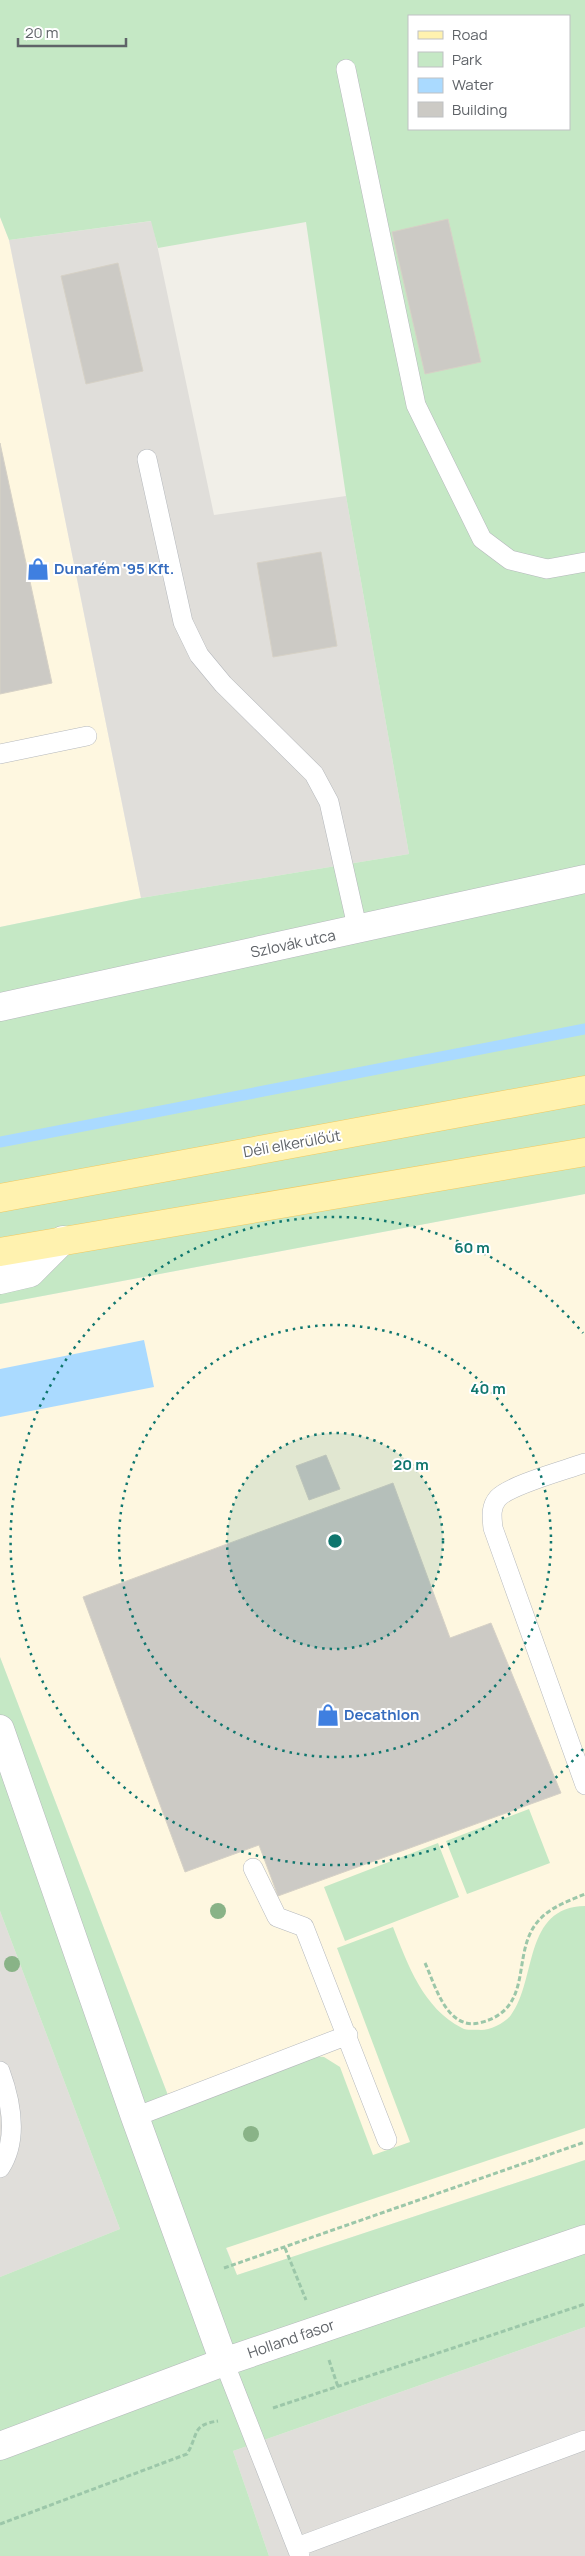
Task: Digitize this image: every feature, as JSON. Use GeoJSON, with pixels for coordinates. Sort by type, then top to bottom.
{"type":"FeatureCollection","features":[{"type":"Feature","properties":{"kind":"main road","name":"Déli elkerülőút"},"geometry":{"type":"LineString","coordinates":[[0,1198],[585,1090]]}},
{"type":"Feature","properties":{"kind":"main road"},"geometry":{"type":"LineString","coordinates":[[0,1252],[585,1152]]}},
{"type":"Feature","properties":{"kind":"street","name":"Szlovák utca"},"geometry":{"type":"LineString","coordinates":[[0,1007],[358,931],[585,880]]}},
{"type":"Feature","properties":{"kind":"street"},"geometry":{"type":"LineString","coordinates":[[0,1280],[30,1273],[63,1240]]}},
{"type":"Feature","properties":{"kind":"street"},"geometry":{"type":"LineString","coordinates":[[0,1729],[135,2117],[224,2362]]}},
{"type":"Feature","properties":{"kind":"street","name":"Holland fasor"},"geometry":{"type":"LineString","coordinates":[[0,2446],[224,2362],[585,2239]]}},
{"type":"Feature","properties":{"kind":"lane"},"geometry":{"type":"LineString","coordinates":[[346,69],[416,405],[482,539],[510,560],[547,569],[585,562]]}},
{"type":"Feature","properties":{"kind":"lane"},"geometry":{"type":"LineString","coordinates":[[147,459],[182,622],[199,655],[223,684],[314,774],[329,802],[358,931]]}},
{"type":"Feature","properties":{"kind":"lane"},"geometry":{"type":"LineString","coordinates":[[0,754],[88,736]]}},
{"type":"Feature","properties":{"kind":"lane"},"geometry":{"type":"LineString","coordinates":[[585,1462],[512,1489],[498,1498],[492,1509],[492,1528],[585,1785]]}},
{"type":"Feature","properties":{"kind":"lane"},"geometry":{"type":"LineString","coordinates":[[253,1868],[277,1917],[304,1927],[348,2035],[387,2140]]}},
{"type":"Feature","properties":{"kind":"lane"},"geometry":{"type":"LineString","coordinates":[[135,2117],[348,2035]]}},
{"type":"Feature","properties":{"kind":"lane"},"geometry":{"type":"LineString","coordinates":[[0,2072],[8,2092],[12,2119],[9,2142],[0,2168]]}},
{"type":"Feature","properties":{"kind":"lane"},"geometry":{"type":"LineString","coordinates":[[224,2362],[298,2552],[585,2440]]}},
{"type":"Feature","properties":{"kind":"path"},"geometry":{"type":"LineString","coordinates":[[425,1963],[444,2008],[460,2020],[476,2024],[490,2020],[511,2006],[520,1984],[522,1966],[530,1937],[541,1918],[558,1906],[585,1894]]}},
{"type":"Feature","properties":{"kind":"path"},"geometry":{"type":"LineString","coordinates":[[193,2278],[585,2142]]}},
{"type":"Feature","properties":{"kind":"path"},"geometry":{"type":"LineString","coordinates":[[0,2524],[187,2454],[197,2427],[205,2423],[246,2418],[585,2304]]}},
{"type":"Feature","properties":{"kind":"shaded area","name":"Dunafém '95 Kft."},"geometry":{"type":"Polygon","coordinates":[[[0,217],[9,240],[141,898],[0,927],[0,217]]]}},
{"type":"Feature","properties":{"kind":"shaded area"},"geometry":{"type":"Polygon","coordinates":[[[152,221],[214,515],[346,496],[409,854],[141,898],[9,240],[152,221]]]}},
{"type":"Feature","properties":{"kind":"shaded area"},"geometry":{"type":"Polygon","coordinates":[[[585,1194],[585,2160],[237,2275],[0,1657],[0,1304],[585,1194]]]}},
{"type":"Feature","properties":{"kind":"shaded area"},"geometry":{"type":"Polygon","coordinates":[[[0,1911],[120,2229],[0,2277],[0,1911]]]}},
{"type":"Feature","properties":{"kind":"shaded area"},"geometry":{"type":"Polygon","coordinates":[[[585,2327],[585,2556],[269,2556],[233,2451],[585,2327]]]}},
{"type":"Feature","properties":{"kind":"green space"},"geometry":{"type":"Polygon","coordinates":[[[0,0],[585,0],[585,1194],[0,1304],[0,927],[141,898],[409,854],[346,496],[306,222],[158,248],[151,221],[9,240],[0,217],[0,0]]]}},
{"type":"Feature","properties":{"kind":"green space"},"geometry":{"type":"Polygon","coordinates":[[[0,1657],[174,2111],[312,2056],[324,2057],[340,2067],[373,2155],[410,2142],[337,1948],[393,1927],[418,1984],[437,2009],[464,2029],[485,2030],[501,2023],[511,2015],[525,1983],[534,1948],[541,1932],[551,1919],[565,1910],[585,1906],[585,2128],[226,2248],[237,2275],[585,2160],[585,2327],[233,2451],[269,2556],[0,2556],[0,2277],[120,2229],[0,1911],[0,1657]]]}},
{"type":"Feature","properties":{"kind":"green space"},"geometry":{"type":"Polygon","coordinates":[[[529,1809],[550,1863],[467,1894],[446,1841],[529,1809]]]}},
{"type":"Feature","properties":{"kind":"green space"},"geometry":{"type":"Polygon","coordinates":[[[438,1843],[459,1897],[345,1941],[324,1887],[438,1843]]]}},
{"type":"Feature","properties":{"kind":"water"},"geometry":{"type":"Polygon","coordinates":[[[144,1340],[154,1387],[0,1417],[0,1369],[144,1340]]]}},
{"type":"Feature","properties":{"kind":"building"},"geometry":{"type":"Polygon","coordinates":[[[448,219],[481,362],[425,374],[392,232],[448,219]]]}},
{"type":"Feature","properties":{"kind":"building"},"geometry":{"type":"Polygon","coordinates":[[[118,263],[143,371],[86,384],[61,276],[118,263]]]}},
{"type":"Feature","properties":{"kind":"building"},"geometry":{"type":"Polygon","coordinates":[[[0,443],[52,683],[0,694],[0,443]]]}},
{"type":"Feature","properties":{"kind":"building"},"geometry":{"type":"Polygon","coordinates":[[[321,552],[337,646],[273,657],[257,563],[321,552]]]}},
{"type":"Feature","properties":{"kind":"building"},"geometry":{"type":"Polygon","coordinates":[[[326,1455],[340,1489],[309,1500],[296,1466],[326,1455]]]}},
{"type":"Feature","properties":{"kind":"building","name":"Decathlon"},"geometry":{"type":"Polygon","coordinates":[[[393,1483],[450,1638],[491,1623],[561,1793],[278,1896],[259,1845],[185,1872],[83,1597],[393,1483]]]}},
{"type":"Feature","properties":{"kind":"waterway"},"geometry":{"type":"LineString","coordinates":[[0,1142],[585,1029]]}},
{"type":"Feature","properties":{"kind":"place","name":"Dunafém '95 Kft."},"geometry":{"type":"Point","coordinates":[38,569]}},
{"type":"Feature","properties":{"kind":"place","name":"Decathlon"},"geometry":{"type":"Point","coordinates":[328,1715]}}]}
